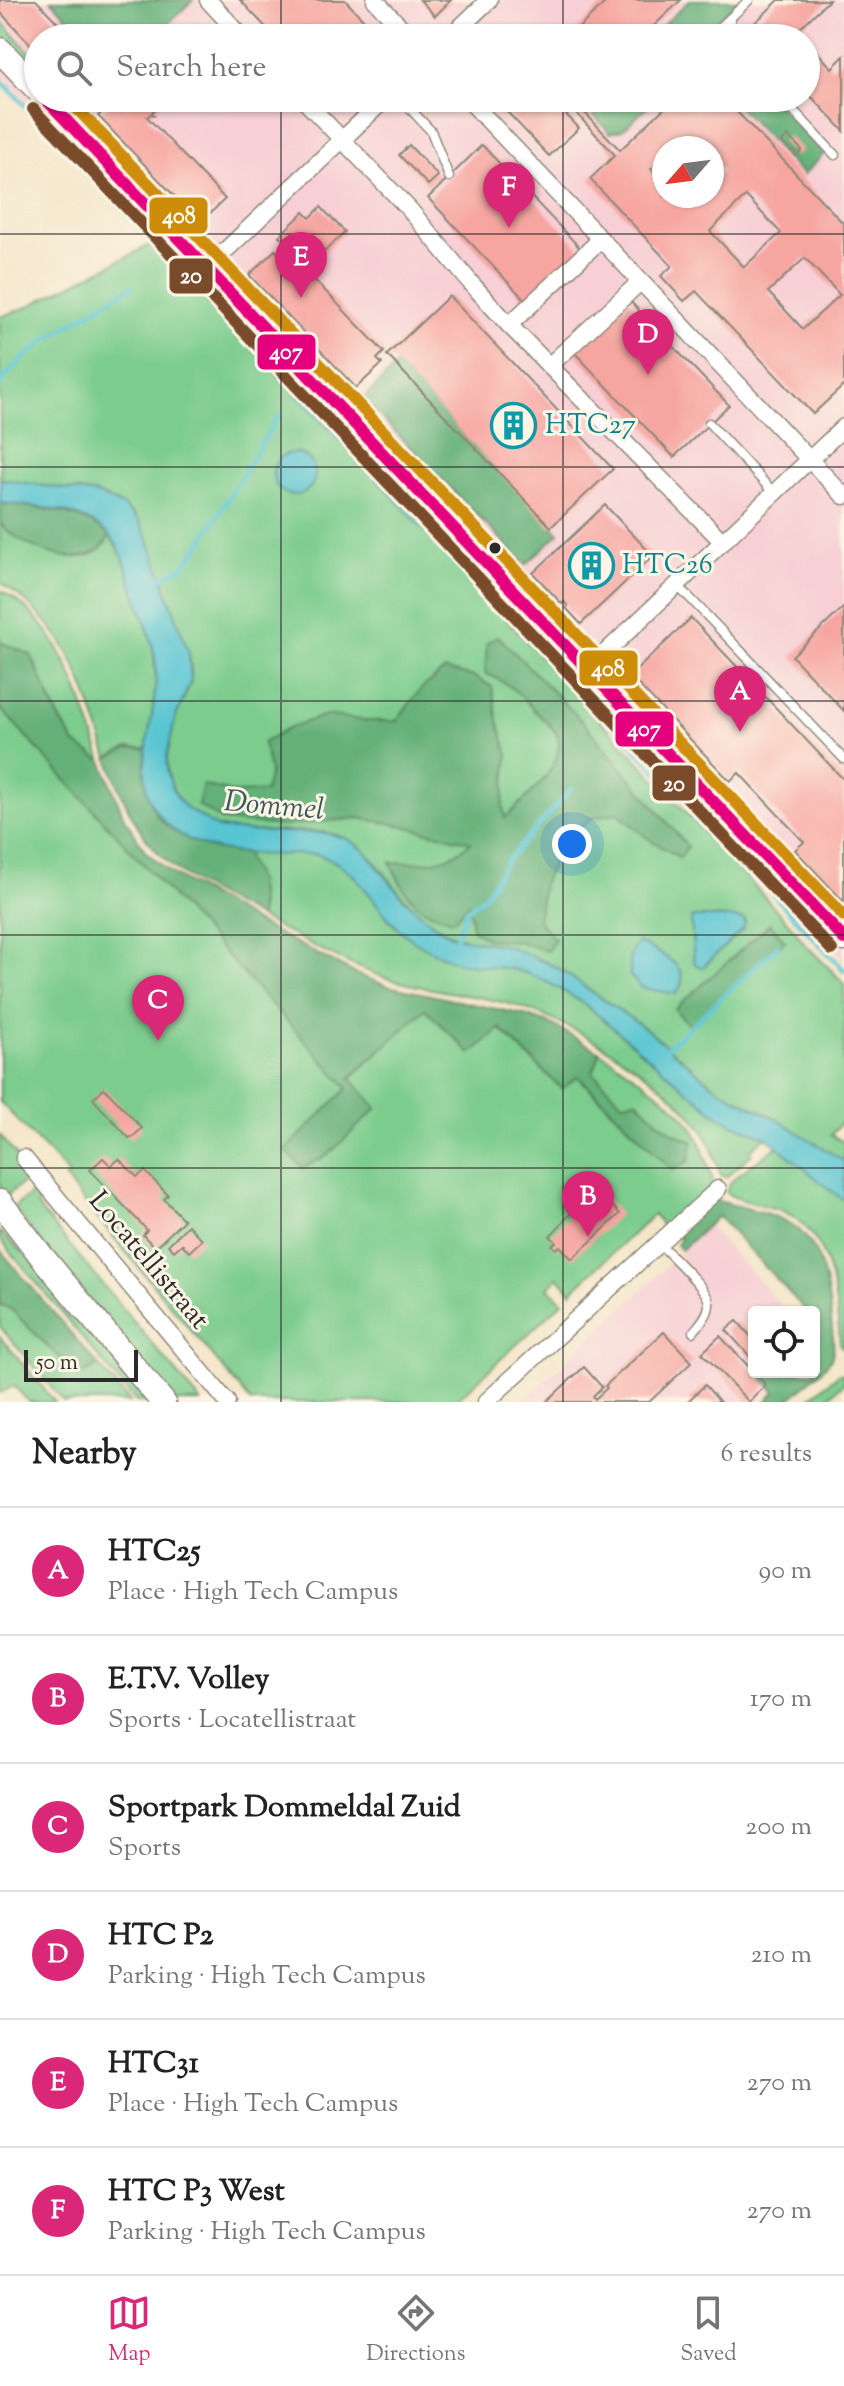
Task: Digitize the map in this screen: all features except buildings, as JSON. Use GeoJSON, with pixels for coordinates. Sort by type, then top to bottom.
{"type":"FeatureCollection","features":[{"type":"Feature","properties":{"kind":"street"},"geometry":{"type":"LineString","coordinates":[[375,0],[398,24]]}},
{"type":"Feature","properties":{"kind":"street"},"geometry":{"type":"LineString","coordinates":[[464,24],[489,0]]}},
{"type":"Feature","properties":{"kind":"street"},"geometry":{"type":"LineString","coordinates":[[213,2],[231,24]]}},
{"type":"Feature","properties":{"kind":"street"},"geometry":{"type":"LineString","coordinates":[[0,50],[24,75]]}},
{"type":"Feature","properties":{"kind":"street"},"geometry":{"type":"LineString","coordinates":[[58,112],[844,939]]}},
{"type":"Feature","properties":{"kind":"street"},"geometry":{"type":"LineString","coordinates":[[316,112],[409,209],[509,325],[723,542]]}},
{"type":"Feature","properties":{"kind":"street"},"geometry":{"type":"LineString","coordinates":[[207,268],[371,112]]}},
{"type":"Feature","properties":{"kind":"street"},"geometry":{"type":"LineString","coordinates":[[480,112],[844,496]]}},
{"type":"Feature","properties":{"kind":"street"},"geometry":{"type":"LineString","coordinates":[[509,325],[600,240]]}},
{"type":"Feature","properties":{"kind":"street"},"geometry":{"type":"LineString","coordinates":[[549,366],[640,282]]}},
{"type":"Feature","properties":{"kind":"street"},"geometry":{"type":"LineString","coordinates":[[587,670],[844,427]]}},
{"type":"Feature","properties":{"kind":"street","name":"Locatellistraat"},"geometry":{"type":"LineString","coordinates":[[24,1158],[227,1402]]}},
{"type":"Feature","properties":{"kind":"street"},"geometry":{"type":"LineString","coordinates":[[486,1402],[718,1189]]}},
{"type":"Feature","properties":{"kind":"street"},"geometry":{"type":"LineString","coordinates":[[0,1202],[163,1402]]}},
{"type":"Feature","properties":{"kind":"street"},"geometry":{"type":"LineString","coordinates":[[0,1223],[43,1258]]}},
{"type":"Feature","properties":{"kind":"lane"},"geometry":{"type":"LineString","coordinates":[[724,24],[749,0]]}},
{"type":"Feature","properties":{"kind":"lane"},"geometry":{"type":"LineString","coordinates":[[730,19],[731,24]]}},
{"type":"Feature","properties":{"kind":"lane"},"geometry":{"type":"LineString","coordinates":[[413,112],[431,131],[449,177]]}},
{"type":"Feature","properties":{"kind":"lane"},"geometry":{"type":"LineString","coordinates":[[795,112],[835,155]]}},
{"type":"Feature","properties":{"kind":"lane"},"geometry":{"type":"LineString","coordinates":[[709,423],[774,493]]}},
{"type":"Feature","properties":{"kind":"lane"},"geometry":{"type":"LineString","coordinates":[[676,586],[844,759]]}},
{"type":"Feature","properties":{"kind":"lane"},"geometry":{"type":"LineString","coordinates":[[665,1249],[709,1300],[709,1307],[693,1332]]}},
{"type":"Feature","properties":{"kind":"shaded area"},"geometry":{"type":"Polygon","coordinates":[[[0,0],[844,0],[844,961],[37,112],[820,112],[820,24],[24,24],[24,98],[0,73],[0,0]]]}},
{"type":"Feature","properties":{"kind":"shaded area"},"geometry":{"type":"Polygon","coordinates":[[[709,1226],[782,1306],[748,1306],[748,1378],[783,1378],[757,1402],[523,1402],[709,1226]]]}},
{"type":"Feature","properties":{"kind":"green space"},"geometry":{"type":"Polygon","coordinates":[[[51,0],[193,0],[168,24],[73,24],[51,0]]]}},
{"type":"Feature","properties":{"kind":"green space"},"geometry":{"type":"Polygon","coordinates":[[[690,0],[740,0],[713,24],[664,24],[690,0]]]}},
{"type":"Feature","properties":{"kind":"green space"},"geometry":{"type":"Polygon","coordinates":[[[0,20],[24,46],[24,64],[0,39],[0,20]]]}},
{"type":"Feature","properties":{"kind":"green space"},"geometry":{"type":"Polygon","coordinates":[[[69,112],[85,112],[215,250],[209,253],[69,112]]]}},
{"type":"Feature","properties":{"kind":"green space"},"geometry":{"type":"Polygon","coordinates":[[[590,112],[642,112],[622,130],[610,133],[590,112]]]}},
{"type":"Feature","properties":{"kind":"green space"},"geometry":{"type":"Polygon","coordinates":[[[743,112],[785,112],[824,154],[803,175],[743,112]]]}},
{"type":"Feature","properties":{"kind":"green space"},"geometry":{"type":"Polygon","coordinates":[[[152,244],[361,462],[844,983],[844,1119],[831,1135],[844,1142],[844,1161],[775,1118],[713,1085],[646,1029],[556,967],[523,954],[474,942],[426,919],[372,859],[348,839],[312,831],[223,828],[203,821],[186,809],[169,779],[167,758],[173,727],[190,682],[189,654],[149,541],[135,516],[123,506],[97,494],[0,479],[0,317],[27,307],[152,244]],[[299,453],[286,454],[275,481],[288,494],[313,482],[315,470],[299,453]],[[728,917],[691,918],[694,963],[702,968],[745,920],[728,917]],[[770,924],[676,1009],[690,1026],[784,942],[770,924]]]}},
{"type":"Feature","properties":{"kind":"green space"},"geometry":{"type":"Polygon","coordinates":[[[224,261],[483,534],[480,537],[448,514],[222,269],[224,261]]]}},
{"type":"Feature","properties":{"kind":"green space"},"geometry":{"type":"Polygon","coordinates":[[[397,365],[559,533],[526,565],[363,399],[397,365]]]}},
{"type":"Feature","properties":{"kind":"green space"},"geometry":{"type":"Polygon","coordinates":[[[0,503],[72,515],[110,536],[92,554],[81,557],[56,555],[30,545],[8,531],[0,523],[0,503]]]}},
{"type":"Feature","properties":{"kind":"green space"},"geometry":{"type":"Polygon","coordinates":[[[0,523],[6,530],[75,557],[96,551],[110,536],[123,557],[153,645],[156,683],[148,749],[128,748],[108,758],[82,681],[59,638],[43,618],[0,582],[0,523]]]}},
{"type":"Feature","properties":{"kind":"green space"},"geometry":{"type":"Polygon","coordinates":[[[508,560],[596,653],[590,655],[538,606],[506,562],[508,560]]]}},
{"type":"Feature","properties":{"kind":"green space"},"geometry":{"type":"Polygon","coordinates":[[[0,590],[22,604],[54,642],[77,688],[102,761],[75,744],[58,716],[31,655],[0,642],[0,590]]]}},
{"type":"Feature","properties":{"kind":"green space"},"geometry":{"type":"Polygon","coordinates":[[[498,636],[583,722],[688,847],[680,858],[649,839],[617,813],[592,818],[562,844],[543,884],[538,921],[555,939],[547,951],[517,941],[487,939],[472,929],[469,903],[454,920],[421,908],[407,893],[390,862],[443,859],[471,842],[358,818],[283,826],[223,821],[198,805],[203,785],[236,793],[265,792],[270,772],[263,743],[288,728],[326,715],[396,721],[421,689],[445,670],[475,677],[492,687],[508,755],[503,805],[505,818],[549,772],[555,761],[558,738],[548,723],[512,688],[485,674],[487,643],[498,636]]]}},
{"type":"Feature","properties":{"kind":"green space"},"geometry":{"type":"Polygon","coordinates":[[[0,642],[31,655],[58,716],[75,744],[102,761],[124,817],[146,852],[173,874],[257,923],[358,975],[388,986],[525,1015],[551,1024],[600,1052],[593,1073],[622,1102],[637,1100],[669,1130],[693,1141],[689,1161],[673,1170],[578,1076],[562,1089],[500,1028],[471,1054],[425,1009],[350,1078],[377,1108],[328,1155],[303,1168],[285,1150],[348,1088],[0,708],[0,642]]]}},
{"type":"Feature","properties":{"kind":"green space"},"geometry":{"type":"Polygon","coordinates":[[[0,702],[351,1078],[425,1008],[499,1028],[562,1089],[577,1076],[673,1170],[692,1141],[662,1125],[637,1100],[623,1103],[593,1073],[600,1052],[652,1088],[688,1121],[701,1145],[714,1185],[666,1230],[653,1215],[571,1292],[558,1277],[548,1288],[563,1302],[454,1402],[251,1402],[65,1179],[69,1174],[0,1102],[0,702]]]}},
{"type":"Feature","properties":{"kind":"green space"},"geometry":{"type":"Polygon","coordinates":[[[128,748],[148,749],[150,800],[158,817],[167,826],[206,845],[245,853],[258,882],[260,918],[188,878],[152,846],[121,793],[108,758],[128,748]]]}},
{"type":"Feature","properties":{"kind":"green space"},"geometry":{"type":"Polygon","coordinates":[[[245,853],[306,853],[336,861],[355,876],[393,924],[412,939],[443,956],[516,970],[562,990],[587,1006],[711,1110],[729,1122],[766,1137],[726,1177],[721,1175],[706,1136],[684,1108],[644,1073],[597,1043],[529,1010],[386,978],[260,918],[260,896],[245,853]]]}},
{"type":"Feature","properties":{"kind":"green space"},"geometry":{"type":"Polygon","coordinates":[[[770,924],[785,941],[690,1027],[675,1009],[770,924]]]}},
{"type":"Feature","properties":{"kind":"green space"},"geometry":{"type":"Polygon","coordinates":[[[0,1135],[28,1170],[26,1180],[3,1199],[0,1194],[0,1135]]]}},
{"type":"Feature","properties":{"kind":"green space"},"geometry":{"type":"Polygon","coordinates":[[[777,1146],[844,1201],[844,1349],[840,1344],[829,1270],[813,1235],[785,1212],[726,1193],[740,1173],[777,1146]]]}},
{"type":"Feature","properties":{"kind":"green space"},"geometry":{"type":"Polygon","coordinates":[[[36,1190],[43,1197],[37,1206],[201,1402],[175,1402],[13,1208],[36,1190]]]}},
{"type":"Feature","properties":{"kind":"green space"},"geometry":{"type":"Polygon","coordinates":[[[711,1201],[758,1211],[794,1226],[812,1246],[823,1272],[833,1340],[831,1359],[820,1371],[820,1306],[801,1306],[718,1216],[681,1250],[676,1245],[681,1239],[675,1234],[711,1201]]]}},
{"type":"Feature","properties":{"kind":"green space"},"geometry":{"type":"Polygon","coordinates":[[[0,1232],[26,1255],[151,1402],[136,1402],[0,1239],[0,1232]]]}},
{"type":"Feature","properties":{"kind":"green space"},"geometry":{"type":"Polygon","coordinates":[[[0,1250],[98,1365],[81,1376],[11,1309],[0,1304],[0,1250]]]}},
{"type":"Feature","properties":{"kind":"green space"},"geometry":{"type":"Polygon","coordinates":[[[0,1304],[11,1309],[81,1375],[98,1365],[130,1402],[64,1402],[0,1327],[0,1304]]]}},
{"type":"Feature","properties":{"kind":"green space"},"geometry":{"type":"Polygon","coordinates":[[[0,1337],[55,1402],[29,1402],[14,1386],[0,1393],[0,1337]]]}},
{"type":"Feature","properties":{"kind":"green space"},"geometry":{"type":"Polygon","coordinates":[[[839,1374],[844,1374],[844,1383],[823,1402],[805,1402],[839,1374]]]}},
{"type":"Feature","properties":{"kind":"green space"},"geometry":{"type":"Polygon","coordinates":[[[762,1378],[812,1378],[786,1402],[766,1402],[775,1392],[762,1378]]]}},
{"type":"Feature","properties":{"kind":"water"},"geometry":{"type":"Polygon","coordinates":[[[294,453],[309,459],[315,474],[309,489],[294,495],[279,489],[273,474],[279,459],[294,453]]]}},
{"type":"Feature","properties":{"kind":"water"},"geometry":{"type":"Polygon","coordinates":[[[0,479],[97,494],[123,506],[139,521],[189,654],[191,681],[175,719],[167,756],[167,770],[173,790],[188,809],[218,828],[327,833],[347,839],[364,850],[404,899],[435,926],[455,937],[508,946],[556,967],[646,1029],[713,1085],[775,1118],[844,1161],[844,1201],[766,1137],[729,1122],[711,1110],[570,995],[516,970],[456,961],[410,938],[386,916],[357,879],[332,860],[315,854],[233,852],[194,842],[176,832],[157,814],[147,791],[145,766],[154,698],[155,660],[148,630],[119,549],[106,532],[79,516],[47,508],[0,503],[0,479]]]}},
{"type":"Feature","properties":{"kind":"water"},"geometry":{"type":"Polygon","coordinates":[[[691,918],[745,920],[744,928],[702,968],[694,963],[691,918]]]}},
{"type":"Feature","properties":{"kind":"water"},"geometry":{"type":"Polygon","coordinates":[[[638,942],[665,956],[679,969],[682,984],[676,994],[642,988],[630,976],[630,954],[638,942]]]}},
{"type":"Feature","properties":{"kind":"waterway"},"geometry":{"type":"LineString","coordinates":[[0,79],[24,104]]}},
{"type":"Feature","properties":{"kind":"waterway"},"geometry":{"type":"LineString","coordinates":[[31,112],[844,970]]}},
{"type":"Feature","properties":{"kind":"waterway"},"geometry":{"type":"LineString","coordinates":[[0,385],[10,371],[42,344],[132,286]]}},
{"type":"Feature","properties":{"kind":"waterway"},"geometry":{"type":"LineString","coordinates":[[156,581],[183,567],[203,540],[279,415]]}},
{"type":"Feature","properties":{"kind":"waterway"},"geometry":{"type":"LineString","coordinates":[[454,942],[467,910],[484,896],[507,861],[571,789]]}},
{"type":"Feature","properties":{"kind":"waterway"},"geometry":{"type":"LineString","coordinates":[[668,1047],[778,946]]}},
{"type":"Feature","properties":{"kind":"transit line","name":"20"},"geometry":{"type":"LineString","coordinates":[[36,112],[832,950]]}},
{"type":"Feature","properties":{"kind":"transit line","name":"407"},"geometry":{"type":"LineString","coordinates":[[58,112],[844,939]]}},
{"type":"Feature","properties":{"kind":"transit line","name":"408"},"geometry":{"type":"LineString","coordinates":[[80,112],[844,916]]}},
{"type":"Feature","properties":{"kind":"place","name":"HTC P3 West"},"geometry":{"type":"Point","coordinates":[509,228]}},
{"type":"Feature","properties":{"kind":"place","name":"HTC31"},"geometry":{"type":"Point","coordinates":[301,298]}},
{"type":"Feature","properties":{"kind":"place","name":"HTC P2"},"geometry":{"type":"Point","coordinates":[648,375]}},
{"type":"Feature","properties":{"kind":"place","name":"HTC27"},"geometry":{"type":"Point","coordinates":[514,426]}},
{"type":"Feature","properties":{"kind":"place","name":"HTC26"},"geometry":{"type":"Point","coordinates":[591,566]}},
{"type":"Feature","properties":{"kind":"place","name":"HTC25"},"geometry":{"type":"Point","coordinates":[740,732]}},
{"type":"Feature","properties":{"kind":"place","name":"Sportpark Dommeldal Zuid"},"geometry":{"type":"Point","coordinates":[158,1041]}},
{"type":"Feature","properties":{"kind":"place","name":"E.T.V. Volley"},"geometry":{"type":"Point","coordinates":[588,1237]}},
{"type":"Feature","properties":{"kind":"water label","name":"Dommel"},"geometry":{"type":"Point","coordinates":[274,807]}}]}
